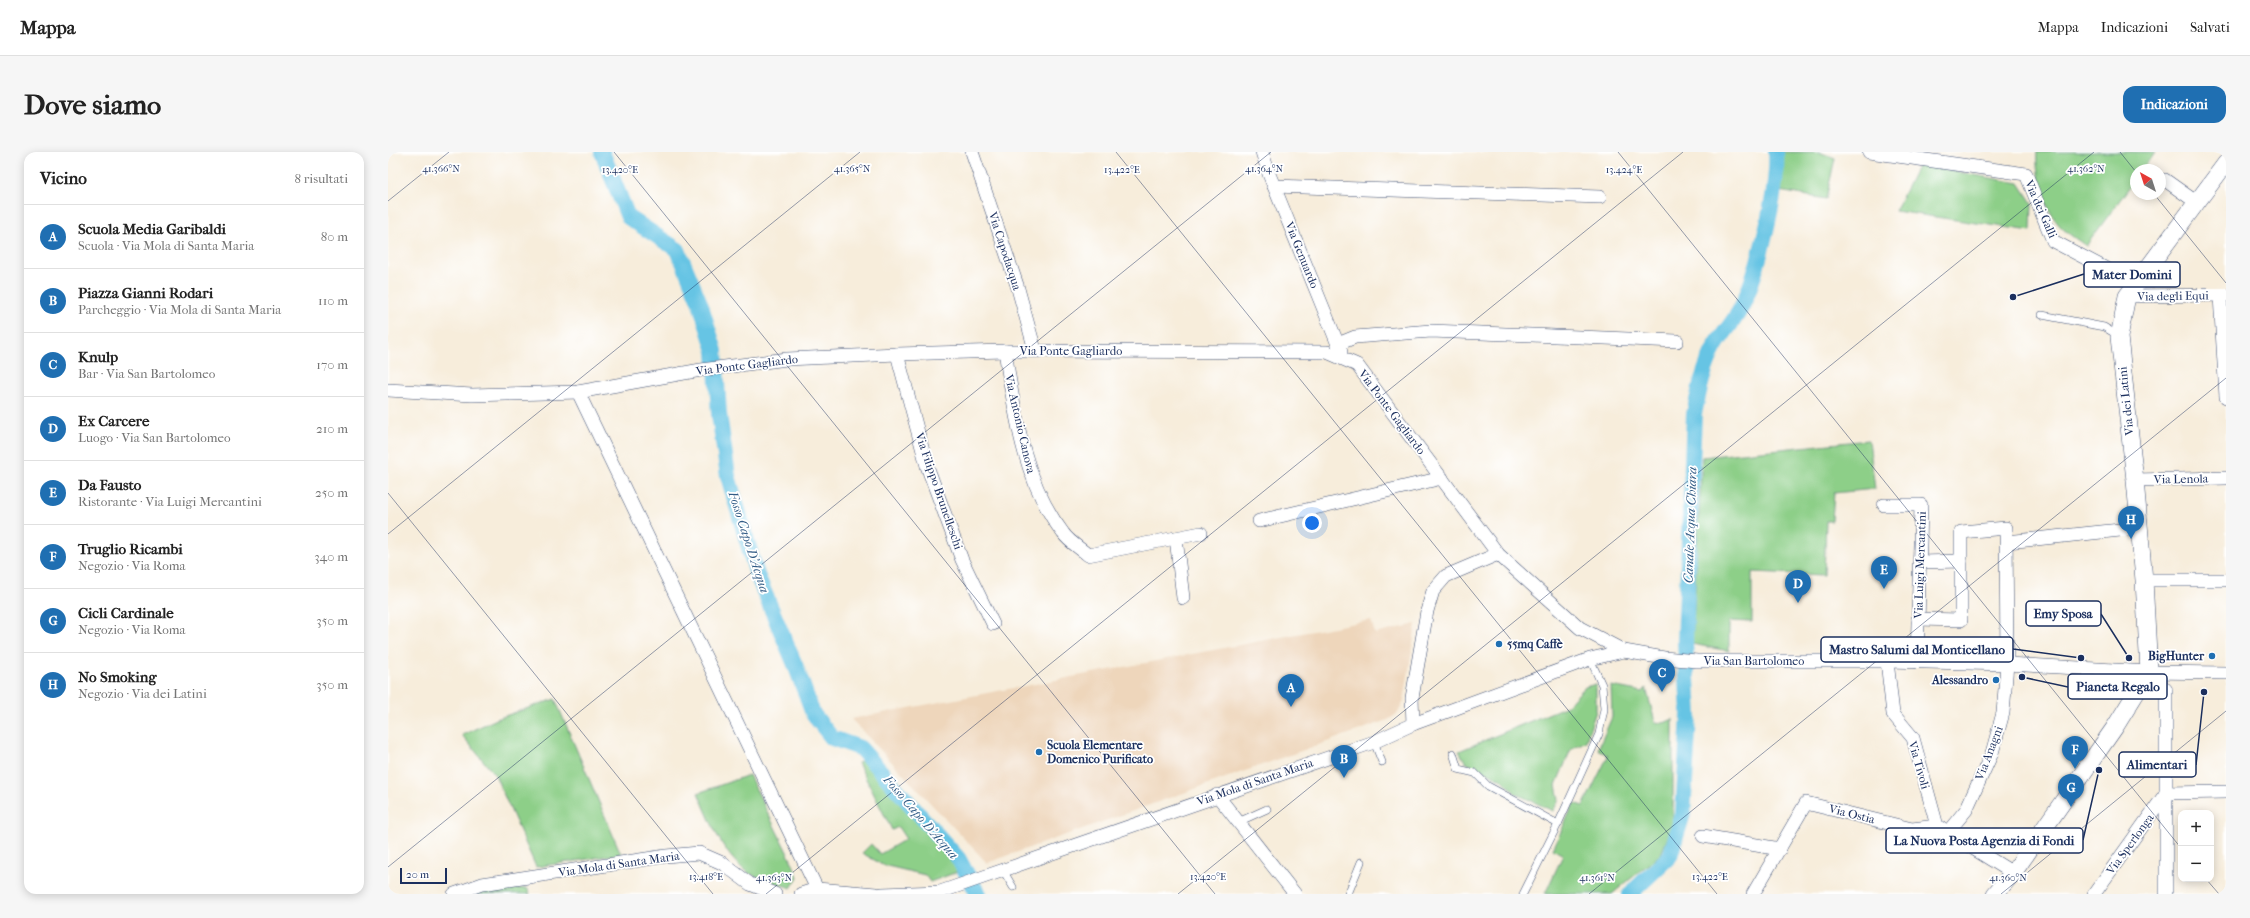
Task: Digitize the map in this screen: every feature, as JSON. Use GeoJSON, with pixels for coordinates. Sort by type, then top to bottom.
{"type":"FeatureCollection","features":[{"type":"Feature","properties":{"kind":"street","name":"Via Capodacqua"},"geometry":{"type":"LineString","coordinates":[[972,152],[1017,285],[1035,350]]}},
{"type":"Feature","properties":{"kind":"street","name":"Via Genuardo"},"geometry":{"type":"LineString","coordinates":[[1262,152],[1274,186],[1343,357]]}},
{"type":"Feature","properties":{"kind":"street","name":"Via dei Galli"},"geometry":{"type":"LineString","coordinates":[[1869,152],[2026,174],[2052,241],[2131,290]]}},
{"type":"Feature","properties":{"kind":"street","name":"Via dei Latini"},"geometry":{"type":"LineString","coordinates":[[2149,672],[2144,580],[2135,480],[2119,337],[2131,290],[2226,163]]}},
{"type":"Feature","properties":{"kind":"street"},"geometry":{"type":"LineString","coordinates":[[2166,181],[2196,202]]}},
{"type":"Feature","properties":{"kind":"street"},"geometry":{"type":"LineString","coordinates":[[1274,186],[1600,197]]}},
{"type":"Feature","properties":{"kind":"street","name":"Via degli Equi"},"geometry":{"type":"LineString","coordinates":[[2131,290],[2223,295],[2226,397]]}},
{"type":"Feature","properties":{"kind":"street"},"geometry":{"type":"LineString","coordinates":[[1338,344],[1355,337],[1431,331],[1677,341]]}},
{"type":"Feature","properties":{"kind":"street","name":"Via Ponte Gagliardo"},"geometry":{"type":"LineString","coordinates":[[388,390],[472,395],[578,392],[701,370],[787,359],[897,354],[1035,350],[1328,352],[1343,357],[1357,365],[1498,554],[1580,628],[1624,651]]}},
{"type":"Feature","properties":{"kind":"street","name":"Via Antonio Canova"},"geometry":{"type":"LineString","coordinates":[[1005,351],[1014,408],[1029,472],[1063,534],[1088,555],[1201,533]]}},
{"type":"Feature","properties":{"kind":"street","name":"Via Filippo Brunelleschi"},"geometry":{"type":"LineString","coordinates":[[897,354],[927,466],[962,560],[993,624]]}},
{"type":"Feature","properties":{"kind":"street"},"geometry":{"type":"LineString","coordinates":[[578,392],[817,889]]}},
{"type":"Feature","properties":{"kind":"street"},"geometry":{"type":"LineString","coordinates":[[1259,522],[1442,478]]}},
{"type":"Feature","properties":{"kind":"street","name":"Via Lenola"},"geometry":{"type":"LineString","coordinates":[[2135,480],[2226,478]]}},
{"type":"Feature","properties":{"kind":"street","name":"Via Luigi Mercantini"},"geometry":{"type":"LineString","coordinates":[[1884,505],[1921,505],[1917,662]]}},
{"type":"Feature","properties":{"kind":"street"},"geometry":{"type":"LineString","coordinates":[[1918,619],[1961,620],[1961,532],[2006,528],[2007,542],[2139,528]]}},
{"type":"Feature","properties":{"kind":"street"},"geometry":{"type":"LineString","coordinates":[[1176,538],[1183,598]]}},
{"type":"Feature","properties":{"kind":"street","name":"Via Anagni"},"geometry":{"type":"LineString","coordinates":[[1942,830],[1966,810],[1992,753],[2003,714],[2007,664],[2007,542]]}},
{"type":"Feature","properties":{"kind":"street"},"geometry":{"type":"LineString","coordinates":[[1413,724],[1412,698],[1427,611],[1433,590],[1446,576],[1498,554]]}},
{"type":"Feature","properties":{"kind":"street"},"geometry":{"type":"LineString","coordinates":[[1920,562],[1961,561]]}},
{"type":"Feature","properties":{"kind":"street"},"geometry":{"type":"LineString","coordinates":[[2144,580],[2226,580]]}},
{"type":"Feature","properties":{"kind":"street","name":"Via San Bartolomeo"},"geometry":{"type":"LineString","coordinates":[[1624,651],[1664,658],[1698,661],[1887,661],[2007,664],[2149,672],[2226,673]]}},
{"type":"Feature","properties":{"kind":"street","name":"Via Mola di Santa Maria"},"geometry":{"type":"LineString","coordinates":[[882,894],[940,892],[1004,872],[1217,795],[1374,742],[1413,724],[1590,659],[1624,651]]}},
{"type":"Feature","properties":{"kind":"street","name":"Via Tivoli"},"geometry":{"type":"LineString","coordinates":[[1887,661],[1893,714],[1913,738],[1942,830]]}},
{"type":"Feature","properties":{"kind":"street"},"geometry":{"type":"LineString","coordinates":[[1995,894],[2013,873],[2115,727],[2149,672],[2166,690],[2166,894]]}},
{"type":"Feature","properties":{"kind":"street"},"geometry":{"type":"LineString","coordinates":[[2166,793],[2226,792]]}},
{"type":"Feature","properties":{"kind":"street","name":"Via Sperlonga"},"geometry":{"type":"LineString","coordinates":[[2094,894],[2166,793]]}},
{"type":"Feature","properties":{"kind":"street"},"geometry":{"type":"LineString","coordinates":[[1217,795],[1236,824],[1295,894]]}},
{"type":"Feature","properties":{"kind":"street","name":"Via Ostia"},"geometry":{"type":"LineString","coordinates":[[1753,894],[1806,803],[1912,829],[1942,830]]}},
{"type":"Feature","properties":{"kind":"street"},"geometry":{"type":"LineString","coordinates":[[1942,830],[2013,873]]}},
{"type":"Feature","properties":{"kind":"street"},"geometry":{"type":"LineString","coordinates":[[1703,836],[1780,849]]}},
{"type":"Feature","properties":{"kind":"street","name":"Via Mola di Santa Maria"},"geometry":{"type":"LineString","coordinates":[[454,894],[482,884],[666,856],[699,853],[722,863],[750,884],[775,894]]}},
{"type":"Feature","properties":{"kind":"street"},"geometry":{"type":"LineString","coordinates":[[801,894],[817,889],[876,894]]}},
{"type":"Feature","properties":{"kind":"lane"},"geometry":{"type":"LineString","coordinates":[[2042,315],[2104,326],[2119,337]]}},
{"type":"Feature","properties":{"kind":"lane"},"geometry":{"type":"LineString","coordinates":[[1523,894],[1600,734],[1604,709],[1602,685],[1590,659]]}},
{"type":"Feature","properties":{"kind":"lane"},"geometry":{"type":"LineString","coordinates":[[1374,742],[1382,762]]}},
{"type":"Feature","properties":{"kind":"lane"},"geometry":{"type":"LineString","coordinates":[[1452,753],[1458,769],[1475,773],[1488,786],[1558,824]]}},
{"type":"Feature","properties":{"kind":"lane"},"geometry":{"type":"LineString","coordinates":[[1236,824],[1267,809]]}},
{"type":"Feature","properties":{"kind":"lane"},"geometry":{"type":"LineString","coordinates":[[1348,894],[1361,862]]}},
{"type":"Feature","properties":{"kind":"lane"},"geometry":{"type":"LineString","coordinates":[[1004,872],[1013,887]]}},
{"type":"Feature","properties":{"kind":"shaded area","name":"Scuola Elementare Domenico Purificato"},"geometry":{"type":"Polygon","coordinates":[[[1371,620],[1375,634],[1416,624],[1404,701],[1398,713],[1388,720],[987,863],[851,719],[1371,620]]]}},
{"type":"Feature","properties":{"kind":"green space"},"geometry":{"type":"Polygon","coordinates":[[[1780,152],[1819,152],[1835,158],[1826,199],[1779,191],[1780,152]]]}},
{"type":"Feature","properties":{"kind":"green space"},"geometry":{"type":"Polygon","coordinates":[[[2037,152],[2155,152],[2146,164],[2130,164],[2130,186],[2086,246],[2061,227],[2050,212],[2039,181],[2037,152]]]}},
{"type":"Feature","properties":{"kind":"green space"},"geometry":{"type":"Polygon","coordinates":[[[1918,165],[2019,183],[2032,203],[2031,231],[1895,211],[1918,165]]]}},
{"type":"Feature","properties":{"kind":"green space"},"geometry":{"type":"Polygon","coordinates":[[[1869,440],[1875,489],[1834,493],[1832,521],[1826,521],[1824,575],[1752,572],[1752,622],[1729,621],[1729,651],[1692,644],[1702,457],[1869,440]]]}},
{"type":"Feature","properties":{"kind":"green space"},"geometry":{"type":"Polygon","coordinates":[[[1596,684],[1596,711],[1586,741],[1571,749],[1556,785],[1559,800],[1553,811],[1515,793],[1504,781],[1466,763],[1459,751],[1567,706],[1585,687],[1596,684]]]}},
{"type":"Feature","properties":{"kind":"green space"},"geometry":{"type":"Polygon","coordinates":[[[1611,686],[1643,692],[1646,688],[1655,722],[1664,723],[1673,719],[1673,825],[1661,854],[1612,894],[1545,894],[1563,855],[1553,849],[1574,803],[1583,806],[1608,756],[1598,749],[1612,717],[1611,686]]]}},
{"type":"Feature","properties":{"kind":"green space"},"geometry":{"type":"Polygon","coordinates":[[[555,699],[621,854],[536,867],[495,775],[462,735],[499,718],[555,699]]]}},
{"type":"Feature","properties":{"kind":"green space"},"geometry":{"type":"Polygon","coordinates":[[[864,759],[960,871],[930,882],[925,875],[883,865],[862,853],[871,844],[880,854],[906,839],[898,827],[892,830],[858,763],[864,759]]]}},
{"type":"Feature","properties":{"kind":"green space"},"geometry":{"type":"Polygon","coordinates":[[[749,775],[798,877],[791,888],[756,877],[747,872],[730,856],[712,825],[698,793],[749,775]]]}},
{"type":"Feature","properties":{"kind":"green space"},"geometry":{"type":"Polygon","coordinates":[[[527,888],[530,894],[475,894],[483,891],[527,888]]]}},
{"type":"Feature","properties":{"kind":"waterway","name":"Fosso Capo D'Acqua"},"geometry":{"type":"LineString","coordinates":[[602,152],[628,217],[678,250],[700,303],[715,351],[719,414],[728,476],[757,575],[796,667],[813,714],[832,738],[860,748],[958,858],[978,894]]}},
{"type":"Feature","properties":{"kind":"waterway","name":"Canale Acqua Chiara"},"geometry":{"type":"LineString","coordinates":[[1630,894],[1670,856],[1683,814],[1689,715],[1685,642],[1694,414],[1702,379],[1711,355],[1742,306],[1761,252],[1771,208],[1776,168],[1776,152]]}},
{"type":"Feature","properties":{"kind":"place","name":"Mater Domini"},"geometry":{"type":"Point","coordinates":[2013,297]}},
{"type":"Feature","properties":{"kind":"place","name":"No Smoking"},"geometry":{"type":"Point","coordinates":[2131,539]}},
{"type":"Feature","properties":{"kind":"place","name":"Da Fausto"},"geometry":{"type":"Point","coordinates":[1884,589]}},
{"type":"Feature","properties":{"kind":"place","name":"Ex Carcere"},"geometry":{"type":"Point","coordinates":[1798,603]}},
{"type":"Feature","properties":{"kind":"place","name":"55mq Caffè"},"geometry":{"type":"Point","coordinates":[1499,644]}},
{"type":"Feature","properties":{"kind":"place","name":"BigHunter"},"geometry":{"type":"Point","coordinates":[2212,656]}},
{"type":"Feature","properties":{"kind":"place","name":"Mastro Salumi dal Monticellano"},"geometry":{"type":"Point","coordinates":[2081,658]}},
{"type":"Feature","properties":{"kind":"place","name":"Emy Sposa"},"geometry":{"type":"Point","coordinates":[2129,658]}},
{"type":"Feature","properties":{"kind":"place","name":"Pianeta Regalo"},"geometry":{"type":"Point","coordinates":[2022,677]}},
{"type":"Feature","properties":{"kind":"place","name":"Alessandro"},"geometry":{"type":"Point","coordinates":[1996,680]}},
{"type":"Feature","properties":{"kind":"place","name":"Knulp"},"geometry":{"type":"Point","coordinates":[1662,692]}},
{"type":"Feature","properties":{"kind":"place","name":"Alimentari"},"geometry":{"type":"Point","coordinates":[2204,692]}},
{"type":"Feature","properties":{"kind":"place","name":"Scuola Media Garibaldi"},"geometry":{"type":"Point","coordinates":[1291,707]}},
{"type":"Feature","properties":{"kind":"place","name":"Scuola Elementare Domenico Purificato"},"geometry":{"type":"Point","coordinates":[1039,752]}},
{"type":"Feature","properties":{"kind":"place","name":"Truglio Ricambi"},"geometry":{"type":"Point","coordinates":[2075,769]}},
{"type":"Feature","properties":{"kind":"place","name":"La Nuova Posta Agenzia di Fondi"},"geometry":{"type":"Point","coordinates":[2099,770]}},
{"type":"Feature","properties":{"kind":"place","name":"Piazza Gianni Rodari"},"geometry":{"type":"Point","coordinates":[1344,778]}},
{"type":"Feature","properties":{"kind":"place","name":"Cicli Cardinale"},"geometry":{"type":"Point","coordinates":[2071,807]}}]}
